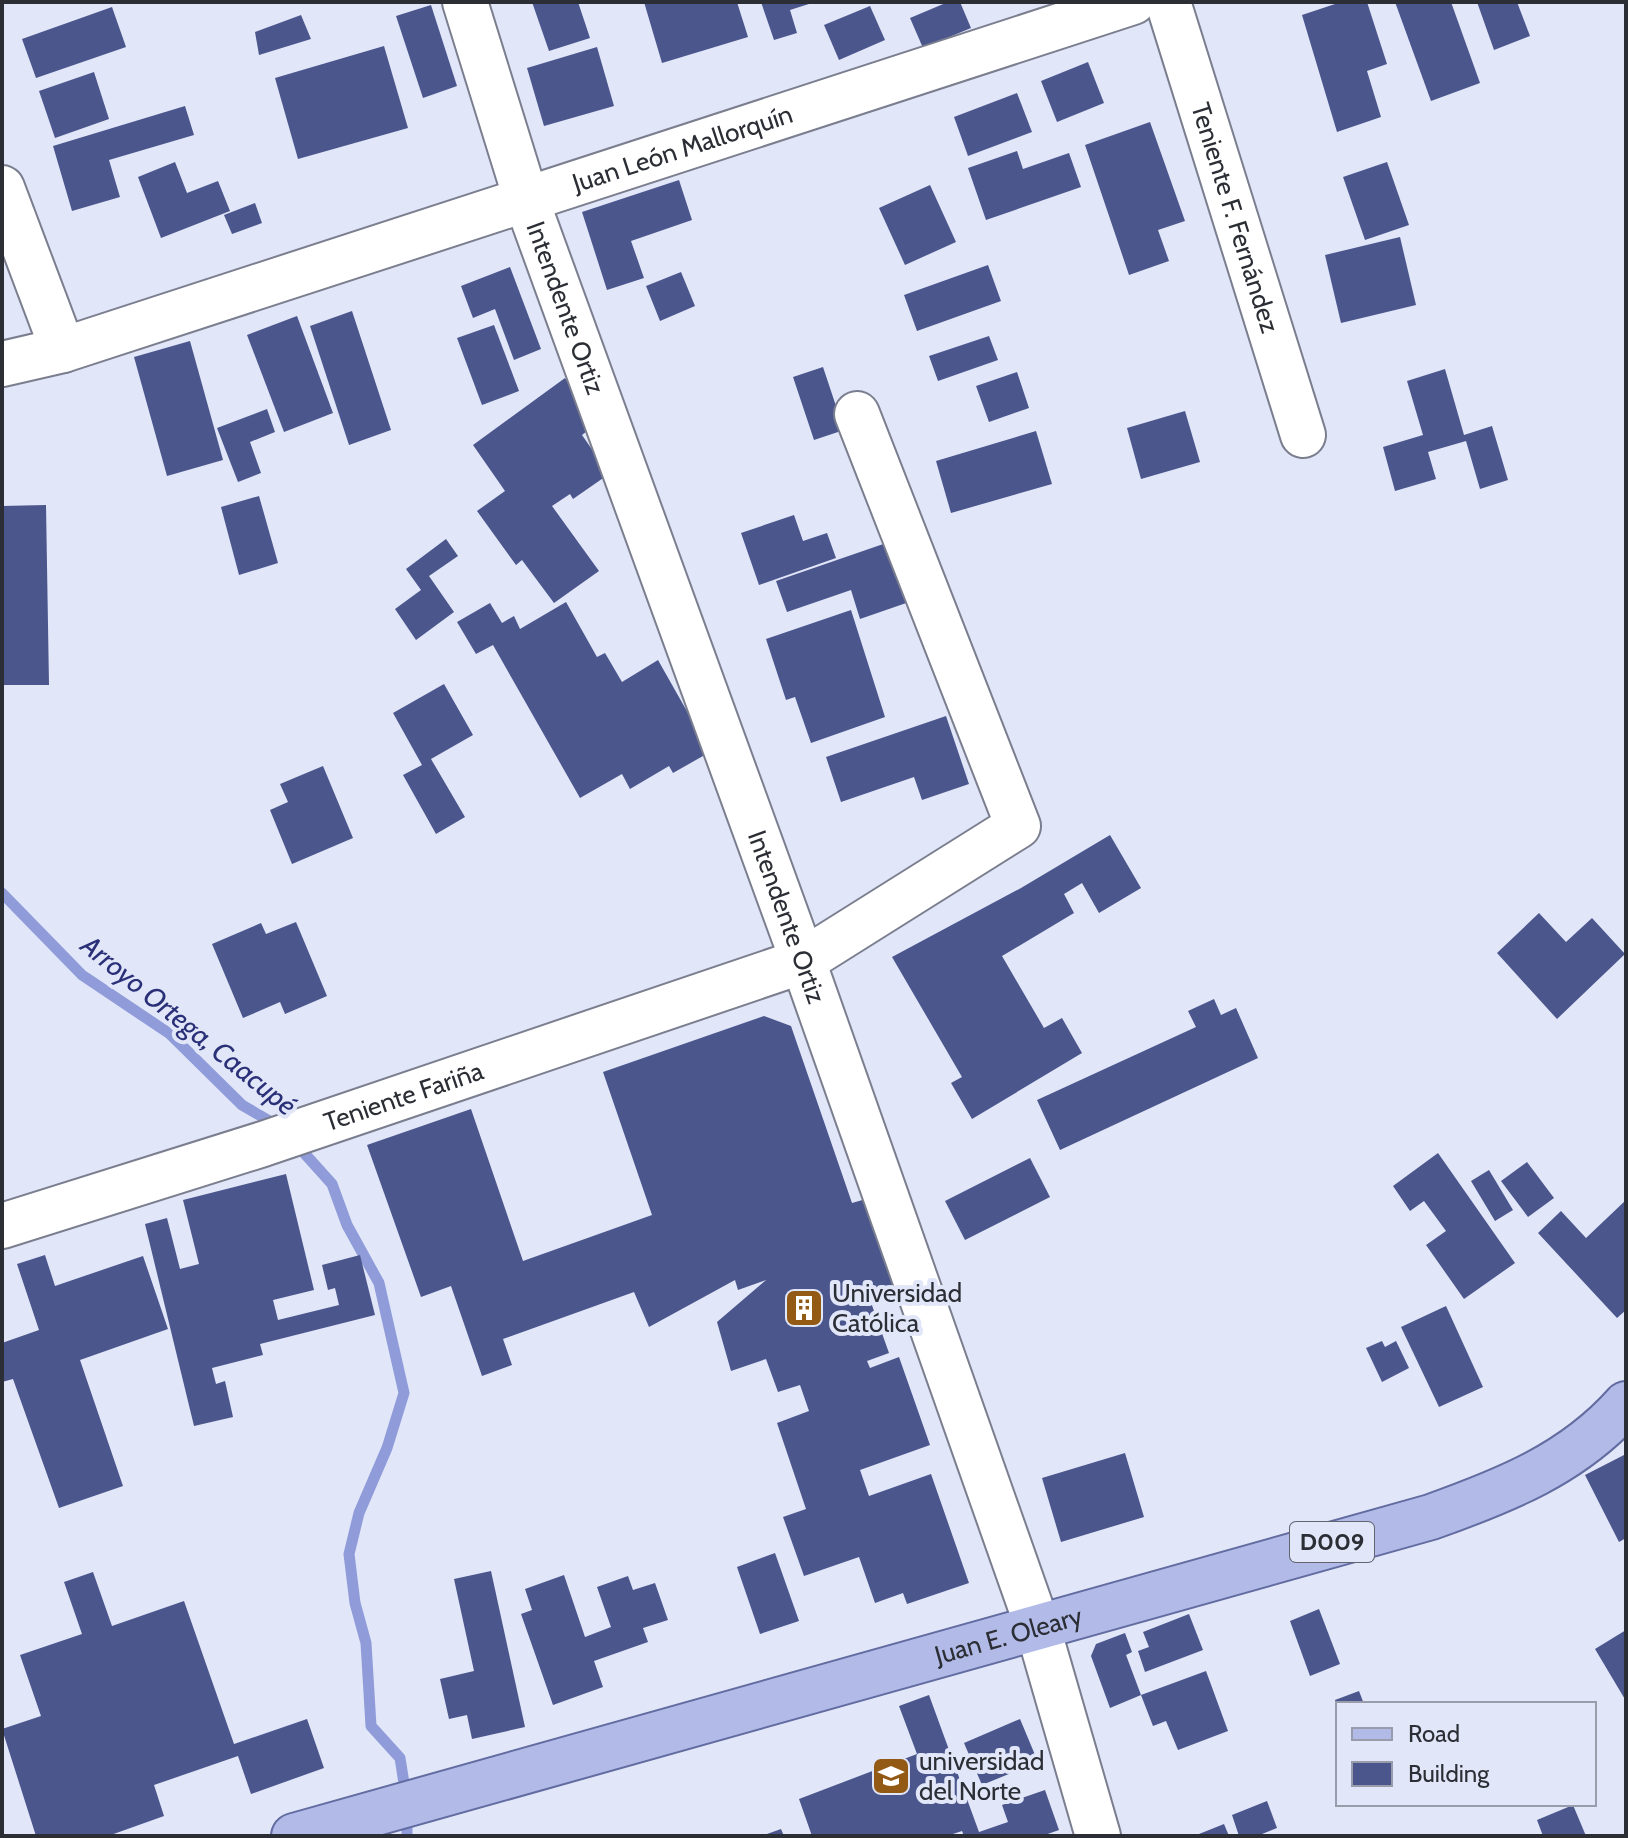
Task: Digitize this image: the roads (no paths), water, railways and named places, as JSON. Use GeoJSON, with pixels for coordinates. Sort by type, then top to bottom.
{"type":"FeatureCollection","features":[{"type":"Feature","properties":{"kind":"main road","name":"Juan E. Oleary"},"geometry":{"type":"LineString","coordinates":[[294,1836],[1037,1625],[1431,1517],[1508,1489],[1562,1461],[1610,1422],[1626,1404]]}},
{"type":"Feature","properties":{"kind":"street","name":"Intendente Ortiz"},"geometry":{"type":"LineString","coordinates":[[465,2],[527,202],[803,961],[1037,1625],[1098,1836]]}},
{"type":"Feature","properties":{"kind":"street","name":"Juan León Mallorquín"},"geometry":{"type":"LineString","coordinates":[[2,364],[63,350],[527,202],[1133,2]]}},
{"type":"Feature","properties":{"kind":"street","name":"Teniente F. Fernández"},"geometry":{"type":"LineString","coordinates":[[1168,2],[1303,435]]}},
{"type":"Feature","properties":{"kind":"street"},"geometry":{"type":"LineString","coordinates":[[2,188],[63,350]]}},
{"type":"Feature","properties":{"kind":"street","name":"Teniente Fariña"},"geometry":{"type":"LineString","coordinates":[[2,1226],[263,1144],[803,961],[1018,826],[857,414]]}},
{"type":"Feature","properties":{"kind":"waterway","name":"Arroyo Ortega, Caacupé"},"geometry":{"type":"LineString","coordinates":[[2,893],[82,975],[170,1034],[242,1105],[278,1126]]}},
{"type":"Feature","properties":{"kind":"waterway","name":"Arroyo Ortega, Caacupé"},"geometry":{"type":"LineString","coordinates":[[296,1144],[332,1184],[347,1225],[379,1283],[404,1393],[387,1448],[359,1513],[349,1554],[355,1603],[366,1643],[371,1726],[400,1758],[406,1796]]}},
{"type":"Feature","properties":{"kind":"waterway","name":"Arroyo Ortega, Caacupé"},"geometry":{"type":"LineString","coordinates":[[407,1813],[407,1836]]}},
{"type":"Feature","properties":{"kind":"place","name":"Universidad Católica"},"geometry":{"type":"Point","coordinates":[804,1308]}},
{"type":"Feature","properties":{"kind":"place","name":"universidad del Norte"},"geometry":{"type":"Point","coordinates":[891,1776]}}]}
